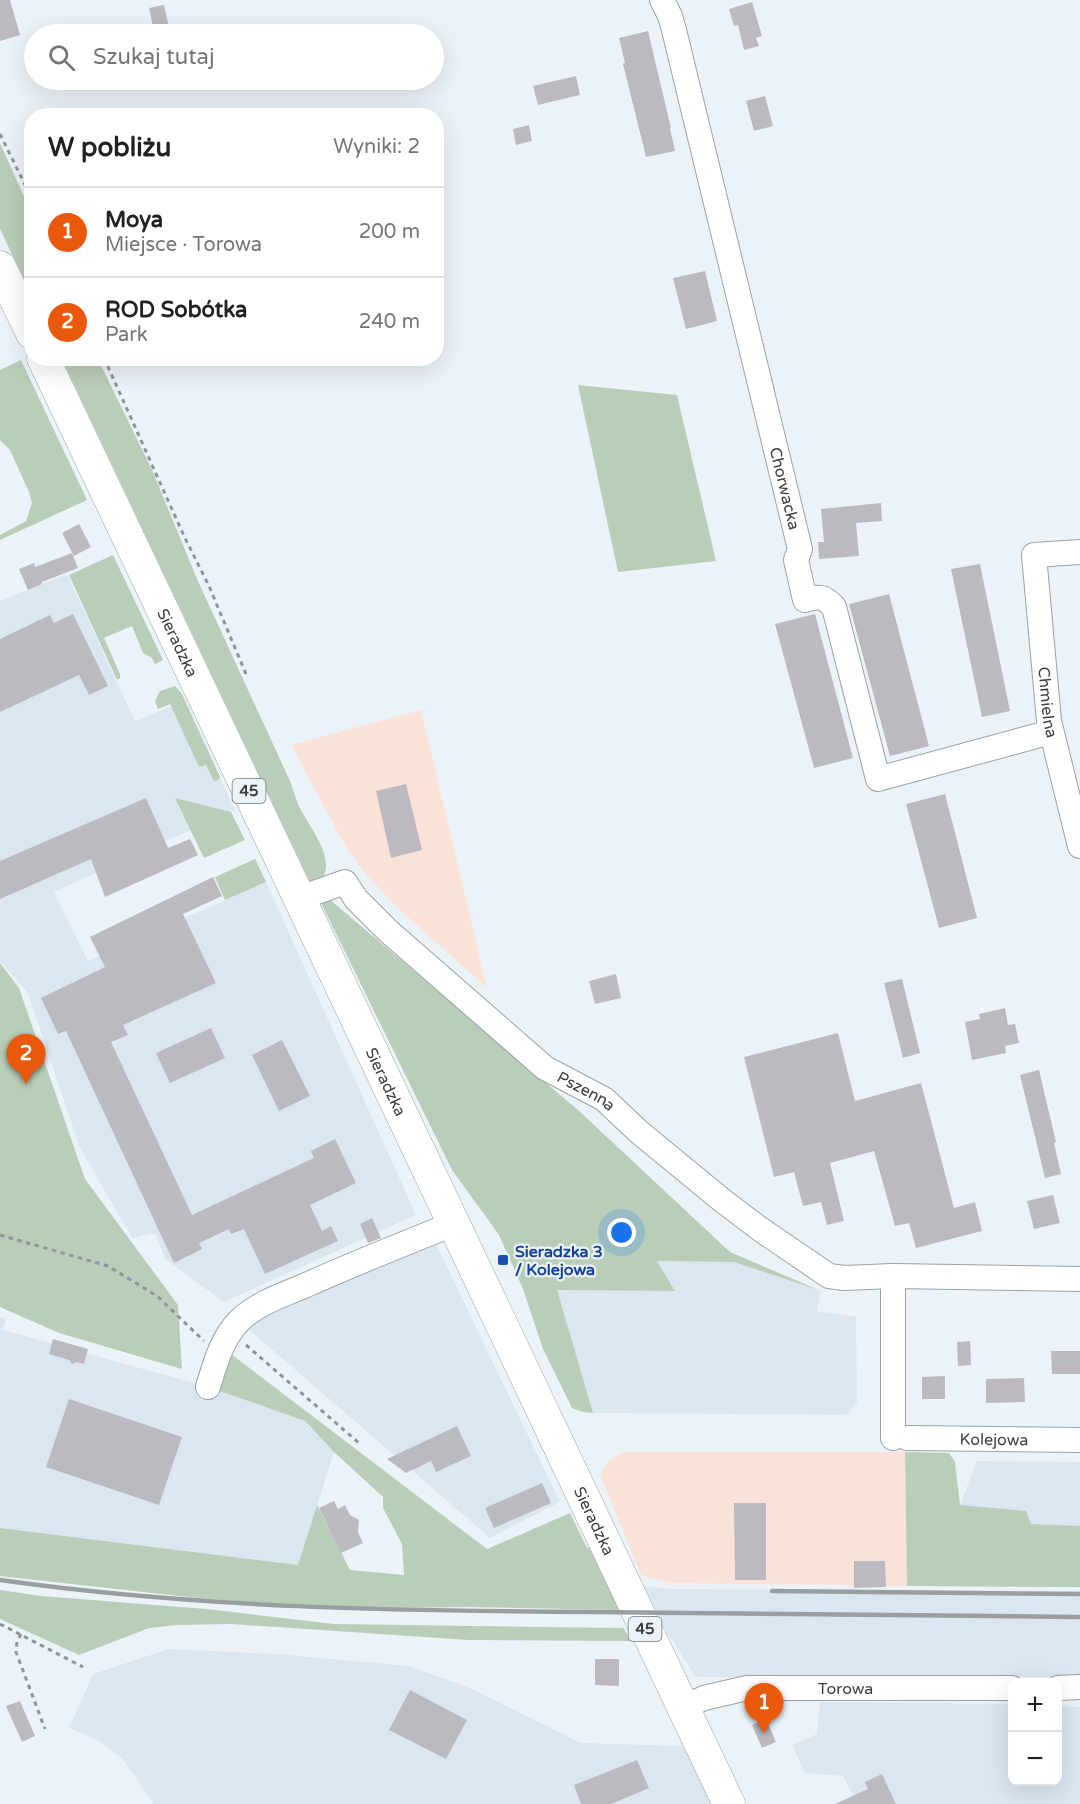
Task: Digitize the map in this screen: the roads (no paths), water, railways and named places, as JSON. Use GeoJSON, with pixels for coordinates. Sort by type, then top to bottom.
{"type":"FeatureCollection","features":[{"type":"Feature","properties":{"kind":"main road"},"geometry":{"type":"LineString","coordinates":[[0,267],[24,316]]}},
{"type":"Feature","properties":{"kind":"main road","name":"Sieradzka"},"geometry":{"type":"LineString","coordinates":[[47,366],[729,1804]]}},
{"type":"Feature","properties":{"kind":"street","name":"Chorwacka"},"geometry":{"type":"LineString","coordinates":[[662,0],[674,30],[800,549],[796,561],[805,600],[826,598],[834,607],[878,779],[1051,732]]}},
{"type":"Feature","properties":{"kind":"street","name":"Chmielna"},"geometry":{"type":"LineString","coordinates":[[1080,552],[1034,555],[1051,732],[1080,846]]}},
{"type":"Feature","properties":{"kind":"street","name":"Pszenna"},"geometry":{"type":"LineString","coordinates":[[300,898],[345,882],[356,898],[387,930],[545,1068],[604,1099],[639,1132],[760,1229],[829,1276],[844,1278],[893,1276],[1080,1279]]}},
{"type":"Feature","properties":{"kind":"street"},"geometry":{"type":"LineString","coordinates":[[208,1387],[219,1354],[230,1332],[244,1316],[265,1303],[453,1224]]}},
{"type":"Feature","properties":{"kind":"street","name":"Kolejowa"},"geometry":{"type":"LineString","coordinates":[[893,1276],[900,1438],[1080,1440]]}},
{"type":"Feature","properties":{"kind":"street","name":"Torowa"},"geometry":{"type":"LineString","coordinates":[[683,1708],[704,1698],[747,1688],[1008,1688]]}},
{"type":"Feature","properties":{"kind":"street"},"geometry":{"type":"LineString","coordinates":[[1062,1688],[1080,1688]]}},
{"type":"Feature","properties":{"kind":"railway"},"geometry":{"type":"LineString","coordinates":[[0,1580],[149,1597],[372,1609],[1080,1617]]}},
{"type":"Feature","properties":{"kind":"railway"},"geometry":{"type":"LineString","coordinates":[[772,1591],[1080,1594]]}},
{"type":"Feature","properties":{"kind":"place","name":"ROD Sobótka"},"geometry":{"type":"Point","coordinates":[26,1084]}},
{"type":"Feature","properties":{"kind":"place","name":"Sieradzka 3 / Kolejowa"},"geometry":{"type":"Point","coordinates":[503,1260]}},
{"type":"Feature","properties":{"kind":"place","name":"Moya"},"geometry":{"type":"Point","coordinates":[764,1733]}}]}
